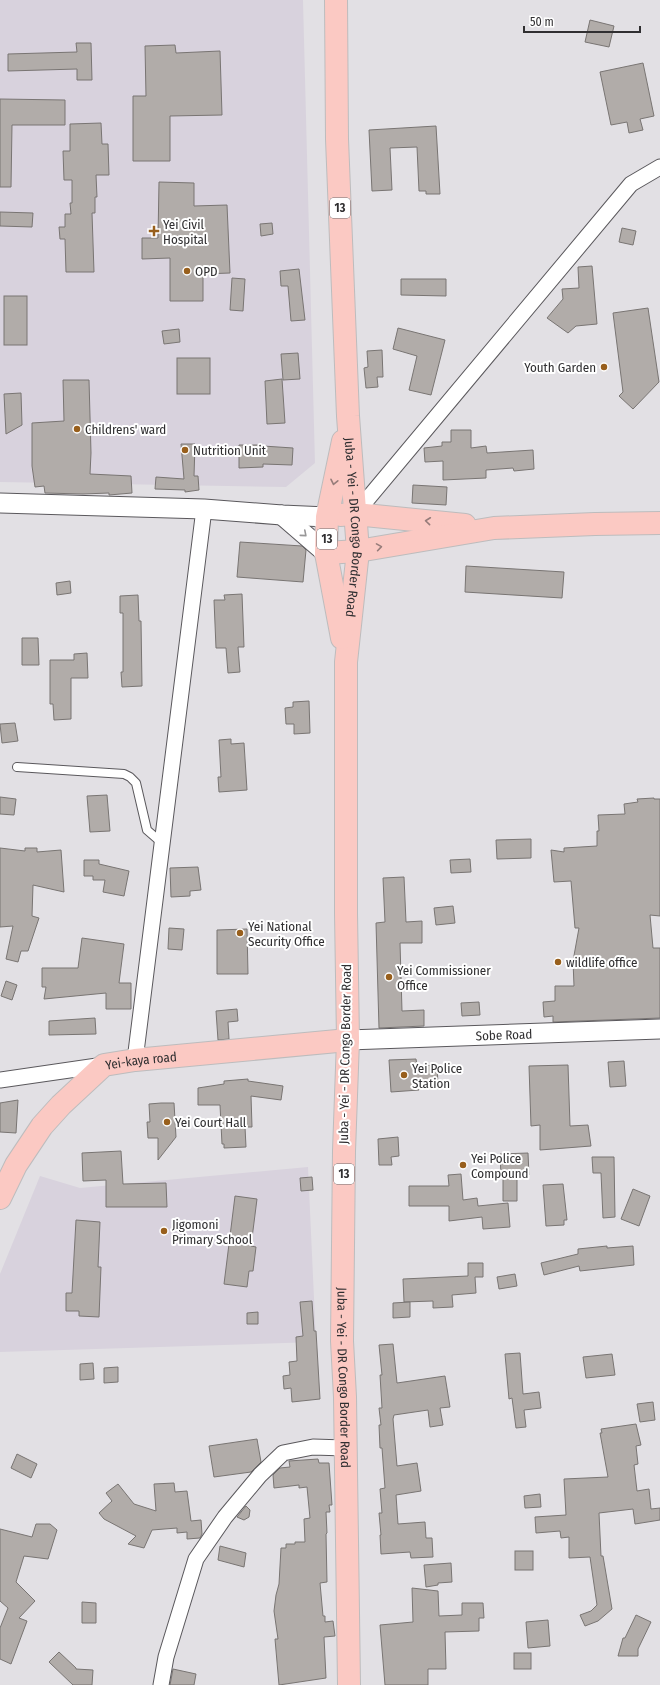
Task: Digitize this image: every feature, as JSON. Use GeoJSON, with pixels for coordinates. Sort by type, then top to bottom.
{"type":"FeatureCollection","features":[{"type":"Feature","properties":{"kind":"main road","name":"Juba - Yei - DR Congo Border Road"},"geometry":{"type":"LineString","coordinates":[[336,0],[337,139],[348,416],[358,550],[346,662],[346,913],[348,1040],[344,1151],[342,1341],[345,1397],[349,1685]]}},
{"type":"Feature","properties":{"kind":"main road","name":"Juba - Yei - DR Congo Border Road"},"geometry":{"type":"LineString","coordinates":[[346,662],[326,552],[327,516],[348,416]]}},
{"type":"Feature","properties":{"kind":"main road"},"geometry":{"type":"LineString","coordinates":[[327,516],[355,514],[494,528]]}},
{"type":"Feature","properties":{"kind":"main road"},"geometry":{"type":"LineString","coordinates":[[326,552],[358,550],[494,528],[660,523]]}},
{"type":"Feature","properties":{"kind":"main road","name":"Yei-kaya road"},"geometry":{"type":"LineString","coordinates":[[0,1198],[16,1166],[42,1126],[61,1105],[104,1065],[135,1060],[348,1040]]}},
{"type":"Feature","properties":{"kind":"street"},"geometry":{"type":"LineString","coordinates":[[355,514],[631,184],[660,167]]}},
{"type":"Feature","properties":{"kind":"street"},"geometry":{"type":"LineString","coordinates":[[0,503],[204,509],[282,515],[327,516]]}},
{"type":"Feature","properties":{"kind":"street"},"geometry":{"type":"LineString","coordinates":[[135,1060],[204,509]]}},
{"type":"Feature","properties":{"kind":"street"},"geometry":{"type":"LineString","coordinates":[[282,515],[326,552]]}},
{"type":"Feature","properties":{"kind":"street","name":"Sobe Road"},"geometry":{"type":"LineString","coordinates":[[348,1040],[660,1029]]}},
{"type":"Feature","properties":{"kind":"street"},"geometry":{"type":"LineString","coordinates":[[0,1080],[104,1065]]}},
{"type":"Feature","properties":{"kind":"street"},"geometry":{"type":"LineString","coordinates":[[162,1685],[166,1657],[196,1559],[224,1517],[260,1474],[283,1453],[313,1447],[345,1448]]}},
{"type":"Feature","properties":{"kind":"lane"},"geometry":{"type":"LineString","coordinates":[[17,767],[124,774],[130,777],[136,783],[147,830],[162,842]]}},
{"type":"Feature","properties":{"kind":"shaded area","name":"Yei Civil Hospital"},"geometry":{"type":"Polygon","coordinates":[[[0,0],[303,0],[315,463],[286,487],[0,482],[0,0]]]}},
{"type":"Feature","properties":{"kind":"shaded area","name":"Jigomoni Primary School"},"geometry":{"type":"Polygon","coordinates":[[[308,1167],[316,1342],[0,1352],[0,1274],[40,1176],[80,1188],[308,1167]]]}},
{"type":"Feature","properties":{"kind":"building"},"geometry":{"type":"Polygon","coordinates":[[[590,20],[614,26],[609,47],[585,42],[590,20]]]}},
{"type":"Feature","properties":{"kind":"building"},"geometry":{"type":"Polygon","coordinates":[[[76,43],[91,43],[92,80],[77,80],[77,69],[8,71],[8,54],[77,52],[76,43]]]}},
{"type":"Feature","properties":{"kind":"building"},"geometry":{"type":"Polygon","coordinates":[[[175,45],[176,53],[220,51],[222,115],[170,116],[170,161],[133,161],[133,96],[146,96],[145,46],[175,45]]]}},
{"type":"Feature","properties":{"kind":"building"},"geometry":{"type":"Polygon","coordinates":[[[643,63],[654,116],[640,119],[643,130],[629,133],[627,122],[611,125],[600,72],[643,63]]]}},
{"type":"Feature","properties":{"kind":"building"},"geometry":{"type":"Polygon","coordinates":[[[0,99],[65,100],[65,125],[12,125],[11,187],[0,187],[0,99]]]}},
{"type":"Feature","properties":{"kind":"building"},"geometry":{"type":"Polygon","coordinates":[[[101,123],[102,144],[108,144],[109,175],[96,175],[97,197],[95,197],[95,213],[92,213],[94,272],[66,272],[65,239],[60,239],[59,227],[65,227],[65,214],[71,214],[70,203],[72,203],[72,180],[64,180],[63,151],[70,151],[70,124],[101,123]]]}},
{"type":"Feature","properties":{"kind":"building"},"geometry":{"type":"Polygon","coordinates":[[[436,126],[440,194],[426,194],[426,191],[419,191],[417,147],[390,148],[392,190],[372,191],[369,130],[436,126]]]}},
{"type":"Feature","properties":{"kind":"building"},"geometry":{"type":"Polygon","coordinates":[[[159,182],[194,183],[194,206],[227,205],[230,273],[203,274],[203,301],[170,301],[170,258],[142,259],[142,238],[158,238],[159,182]]]}},
{"type":"Feature","properties":{"kind":"building"},"geometry":{"type":"Polygon","coordinates":[[[0,212],[33,213],[32,227],[0,226],[0,212]]]}},
{"type":"Feature","properties":{"kind":"building"},"geometry":{"type":"Polygon","coordinates":[[[272,223],[273,234],[261,236],[260,224],[272,223]]]}},
{"type":"Feature","properties":{"kind":"building"},"geometry":{"type":"Polygon","coordinates":[[[622,228],[636,231],[633,245],[619,242],[622,228]]]}},
{"type":"Feature","properties":{"kind":"building"},"geometry":{"type":"Polygon","coordinates":[[[592,266],[597,324],[576,326],[568,333],[547,318],[563,299],[562,289],[579,288],[578,267],[592,266]]]}},
{"type":"Feature","properties":{"kind":"building"},"geometry":{"type":"Polygon","coordinates":[[[299,269],[305,320],[291,321],[288,286],[281,286],[280,271],[299,269]]]}},
{"type":"Feature","properties":{"kind":"building"},"geometry":{"type":"Polygon","coordinates":[[[232,278],[245,279],[243,311],[230,310],[232,278]]]}},
{"type":"Feature","properties":{"kind":"building"},"geometry":{"type":"Polygon","coordinates":[[[401,279],[446,279],[446,296],[401,295],[401,279]]]}},
{"type":"Feature","properties":{"kind":"building"},"geometry":{"type":"Polygon","coordinates":[[[4,296],[27,296],[27,345],[4,345],[4,296]]]}},
{"type":"Feature","properties":{"kind":"building"},"geometry":{"type":"Polygon","coordinates":[[[648,308],[659,382],[633,409],[619,396],[623,392],[613,313],[648,308]]]}},
{"type":"Feature","properties":{"kind":"building"},"geometry":{"type":"Polygon","coordinates":[[[398,328],[445,340],[431,395],[409,390],[417,356],[393,349],[398,328]]]}},
{"type":"Feature","properties":{"kind":"building"},"geometry":{"type":"Polygon","coordinates":[[[179,329],[180,342],[164,344],[162,331],[179,329]]]}},
{"type":"Feature","properties":{"kind":"building"},"geometry":{"type":"Polygon","coordinates":[[[382,350],[383,377],[377,377],[378,387],[366,388],[364,368],[368,367],[367,351],[382,350]]]}},
{"type":"Feature","properties":{"kind":"building"},"geometry":{"type":"Polygon","coordinates":[[[298,353],[300,379],[283,380],[281,354],[298,353]]]}},
{"type":"Feature","properties":{"kind":"building"},"geometry":{"type":"Polygon","coordinates":[[[177,358],[210,358],[210,394],[177,394],[177,358]]]}},
{"type":"Feature","properties":{"kind":"building"},"geometry":{"type":"Polygon","coordinates":[[[282,379],[285,423],[267,424],[265,381],[282,379]]]}},
{"type":"Feature","properties":{"kind":"building"},"geometry":{"type":"Polygon","coordinates":[[[63,380],[89,380],[91,453],[90,474],[131,476],[132,493],[109,495],[109,493],[45,493],[44,486],[35,487],[32,466],[32,423],[64,421],[63,380]]]}},
{"type":"Feature","properties":{"kind":"building"},"geometry":{"type":"Polygon","coordinates":[[[21,393],[22,425],[6,434],[4,394],[21,393]]]}},
{"type":"Feature","properties":{"kind":"building"},"geometry":{"type":"Polygon","coordinates":[[[451,430],[471,430],[471,448],[486,446],[487,453],[533,450],[534,469],[514,471],[513,468],[486,470],[486,478],[443,480],[443,461],[425,462],[424,448],[442,446],[442,442],[451,442],[451,430]]]}},
{"type":"Feature","properties":{"kind":"building"},"geometry":{"type":"Polygon","coordinates":[[[181,444],[195,444],[194,476],[198,476],[199,490],[185,492],[185,490],[155,489],[156,477],[184,479],[181,444]]]}},
{"type":"Feature","properties":{"kind":"building"},"geometry":{"type":"Polygon","coordinates":[[[239,445],[263,445],[293,448],[292,465],[263,464],[263,467],[239,468],[239,445]]]}},
{"type":"Feature","properties":{"kind":"building"},"geometry":{"type":"Polygon","coordinates":[[[413,485],[447,487],[446,505],[412,503],[413,485]]]}},
{"type":"Feature","properties":{"kind":"building"},"geometry":{"type":"Polygon","coordinates":[[[240,542],[302,546],[306,550],[303,582],[237,577],[240,542]]]}},
{"type":"Feature","properties":{"kind":"building"},"geometry":{"type":"Polygon","coordinates":[[[466,566],[564,572],[562,598],[465,592],[466,566]]]}},
{"type":"Feature","properties":{"kind":"building"},"geometry":{"type":"Polygon","coordinates":[[[70,581],[71,593],[57,595],[56,583],[70,581]]]}},
{"type":"Feature","properties":{"kind":"building"},"geometry":{"type":"Polygon","coordinates":[[[242,594],[244,647],[238,647],[240,672],[228,673],[226,648],[216,648],[214,600],[225,600],[224,595],[242,594]]]}},
{"type":"Feature","properties":{"kind":"building"},"geometry":{"type":"Polygon","coordinates":[[[138,595],[139,621],[141,621],[142,686],[122,687],[121,672],[123,672],[123,613],[120,613],[120,596],[138,595]]]}},
{"type":"Feature","properties":{"kind":"building"},"geometry":{"type":"Polygon","coordinates":[[[22,638],[38,638],[39,665],[22,665],[22,638]]]}},
{"type":"Feature","properties":{"kind":"building"},"geometry":{"type":"Polygon","coordinates":[[[87,653],[88,678],[71,678],[71,719],[54,720],[53,704],[50,704],[50,660],[74,660],[74,654],[87,653]]]}},
{"type":"Feature","properties":{"kind":"building"},"geometry":{"type":"Polygon","coordinates":[[[309,701],[310,733],[294,734],[294,724],[286,724],[285,708],[293,707],[293,702],[309,701]]]}},
{"type":"Feature","properties":{"kind":"building"},"geometry":{"type":"Polygon","coordinates":[[[15,723],[18,741],[2,743],[0,724],[15,723]]]}},
{"type":"Feature","properties":{"kind":"building"},"geometry":{"type":"Polygon","coordinates":[[[231,739],[231,744],[244,743],[247,790],[219,792],[218,777],[221,777],[219,740],[231,739]]]}},
{"type":"Feature","properties":{"kind":"building"},"geometry":{"type":"Polygon","coordinates":[[[107,795],[110,831],[90,832],[87,796],[107,795]]]}},
{"type":"Feature","properties":{"kind":"building"},"geometry":{"type":"Polygon","coordinates":[[[0,797],[16,799],[14,815],[0,814],[0,797]]]}},
{"type":"Feature","properties":{"kind":"building"},"geometry":{"type":"Polygon","coordinates":[[[637,799],[660,799],[660,916],[650,915],[653,948],[660,948],[660,1018],[553,1022],[553,1016],[544,1017],[543,1002],[555,1001],[555,986],[574,986],[573,961],[579,928],[575,928],[571,881],[554,882],[551,850],[564,852],[564,848],[597,846],[597,831],[599,831],[598,815],[625,814],[624,804],[638,802],[637,799]]]}},
{"type":"Feature","properties":{"kind":"building"},"geometry":{"type":"Polygon","coordinates":[[[531,839],[531,858],[497,859],[496,840],[531,839]]]}},
{"type":"Feature","properties":{"kind":"building"},"geometry":{"type":"Polygon","coordinates":[[[0,848],[25,851],[25,848],[37,848],[37,852],[61,850],[64,892],[33,885],[32,916],[39,918],[28,951],[21,951],[18,962],[6,959],[13,926],[0,927],[0,848]]]}},
{"type":"Feature","properties":{"kind":"building"},"geometry":{"type":"Polygon","coordinates":[[[470,859],[471,872],[451,873],[450,860],[470,859]]]}},
{"type":"Feature","properties":{"kind":"building"},"geometry":{"type":"Polygon","coordinates":[[[84,860],[99,860],[99,864],[129,871],[124,896],[103,892],[105,880],[93,880],[93,876],[84,876],[84,860]]]}},
{"type":"Feature","properties":{"kind":"building"},"geometry":{"type":"Polygon","coordinates":[[[198,867],[201,890],[190,891],[190,896],[171,897],[170,868],[198,867]]]}},
{"type":"Feature","properties":{"kind":"building","name":"Yei Commissioner Office"},"geometry":{"type":"Polygon","coordinates":[[[404,877],[406,922],[422,921],[422,943],[400,943],[402,1011],[424,1010],[424,1026],[379,1028],[376,923],[385,922],[383,878],[404,877]]]}},
{"type":"Feature","properties":{"kind":"building"},"geometry":{"type":"Polygon","coordinates":[[[453,906],[455,923],[436,925],[434,908],[453,906]]]}},
{"type":"Feature","properties":{"kind":"building"},"geometry":{"type":"Polygon","coordinates":[[[169,928],[184,929],[182,950],[168,949],[169,928]]]}},
{"type":"Feature","properties":{"kind":"building"},"geometry":{"type":"Polygon","coordinates":[[[247,929],[248,974],[217,974],[217,930],[247,929]]]}},
{"type":"Feature","properties":{"kind":"building"},"geometry":{"type":"Polygon","coordinates":[[[82,938],[124,944],[119,983],[131,983],[131,1009],[106,1009],[106,993],[44,999],[46,987],[42,987],[42,968],[78,968],[82,938]]]}},
{"type":"Feature","properties":{"kind":"building"},"geometry":{"type":"Polygon","coordinates":[[[6,981],[17,985],[12,1000],[1,996],[6,981]]]}},
{"type":"Feature","properties":{"kind":"building"},"geometry":{"type":"Polygon","coordinates":[[[479,1002],[480,1015],[462,1016],[461,1003],[479,1002]]]}},
{"type":"Feature","properties":{"kind":"building"},"geometry":{"type":"Polygon","coordinates":[[[237,1009],[238,1021],[228,1022],[229,1039],[218,1040],[216,1011],[237,1009]]]}},
{"type":"Feature","properties":{"kind":"building"},"geometry":{"type":"Polygon","coordinates":[[[95,1018],[96,1034],[49,1035],[49,1021],[95,1018]]]}},
{"type":"Feature","properties":{"kind":"building","name":"Yei Police Station"},"geometry":{"type":"Polygon","coordinates":[[[416,1059],[417,1066],[437,1065],[438,1084],[418,1085],[419,1090],[391,1092],[389,1060],[416,1059]]]}},
{"type":"Feature","properties":{"kind":"building"},"geometry":{"type":"Polygon","coordinates":[[[624,1061],[626,1086],[610,1087],[608,1062],[624,1061]]]}},
{"type":"Feature","properties":{"kind":"building"},"geometry":{"type":"Polygon","coordinates":[[[568,1065],[570,1126],[588,1125],[591,1146],[540,1150],[540,1125],[531,1126],[529,1066],[568,1065]]]}},
{"type":"Feature","properties":{"kind":"building"},"geometry":{"type":"Polygon","coordinates":[[[248,1079],[248,1081],[283,1086],[281,1100],[251,1096],[252,1127],[245,1127],[246,1147],[224,1148],[224,1144],[222,1144],[220,1105],[198,1105],[198,1088],[224,1084],[224,1081],[248,1079]]]}},
{"type":"Feature","properties":{"kind":"building"},"geometry":{"type":"Polygon","coordinates":[[[18,1100],[16,1133],[0,1132],[0,1103],[18,1100]]]}},
{"type":"Feature","properties":{"kind":"building"},"geometry":{"type":"Polygon","coordinates":[[[174,1103],[176,1137],[158,1160],[158,1138],[148,1138],[147,1122],[150,1122],[149,1104],[174,1103]]]}},
{"type":"Feature","properties":{"kind":"building"},"geometry":{"type":"Polygon","coordinates":[[[398,1137],[399,1156],[391,1157],[392,1165],[379,1165],[378,1139],[398,1137]]]}},
{"type":"Feature","properties":{"kind":"building"},"geometry":{"type":"Polygon","coordinates":[[[121,1151],[123,1184],[166,1183],[167,1207],[106,1207],[106,1180],[83,1181],[82,1153],[121,1151]]]}},
{"type":"Feature","properties":{"kind":"building"},"geometry":{"type":"Polygon","coordinates":[[[528,1153],[529,1175],[517,1175],[517,1201],[503,1201],[503,1176],[501,1176],[500,1154],[528,1153]]]}},
{"type":"Feature","properties":{"kind":"building"},"geometry":{"type":"Polygon","coordinates":[[[592,1157],[614,1157],[615,1217],[603,1218],[601,1173],[593,1173],[592,1157]]]}},
{"type":"Feature","properties":{"kind":"building"},"geometry":{"type":"Polygon","coordinates":[[[461,1174],[463,1200],[477,1198],[478,1206],[508,1203],[510,1227],[483,1229],[482,1217],[449,1221],[449,1206],[409,1206],[409,1186],[449,1186],[448,1175],[461,1174]]]}},
{"type":"Feature","properties":{"kind":"building"},"geometry":{"type":"Polygon","coordinates":[[[312,1177],[313,1190],[301,1191],[300,1178],[312,1177]]]}},
{"type":"Feature","properties":{"kind":"building"},"geometry":{"type":"Polygon","coordinates":[[[563,1184],[567,1220],[564,1220],[564,1225],[546,1226],[543,1185],[563,1184]]]}},
{"type":"Feature","properties":{"kind":"building"},"geometry":{"type":"Polygon","coordinates":[[[633,1189],[650,1196],[639,1226],[621,1219],[633,1189]]]}},
{"type":"Feature","properties":{"kind":"building"},"geometry":{"type":"Polygon","coordinates":[[[235,1196],[257,1199],[251,1246],[256,1247],[253,1271],[249,1271],[247,1287],[224,1284],[235,1196]]]}},
{"type":"Feature","properties":{"kind":"building"},"geometry":{"type":"Polygon","coordinates":[[[76,1220],[100,1222],[98,1267],[101,1267],[99,1317],[79,1316],[79,1311],[66,1311],[66,1293],[72,1293],[76,1220]]]}},
{"type":"Feature","properties":{"kind":"building"},"geometry":{"type":"Polygon","coordinates":[[[607,1246],[607,1248],[633,1246],[634,1265],[580,1271],[579,1266],[544,1275],[541,1263],[578,1254],[578,1249],[607,1246]]]}},
{"type":"Feature","properties":{"kind":"building"},"geometry":{"type":"Polygon","coordinates":[[[468,1263],[483,1263],[483,1277],[475,1277],[476,1293],[452,1295],[453,1307],[433,1308],[433,1301],[404,1302],[403,1279],[468,1276],[468,1263]]]}},
{"type":"Feature","properties":{"kind":"building"},"geometry":{"type":"Polygon","coordinates":[[[515,1274],[517,1286],[499,1289],[497,1277],[515,1274]]]}},
{"type":"Feature","properties":{"kind":"building"},"geometry":{"type":"Polygon","coordinates":[[[312,1301],[314,1331],[316,1331],[320,1399],[292,1402],[291,1388],[284,1389],[283,1376],[290,1375],[289,1362],[297,1361],[296,1337],[303,1336],[300,1302],[312,1301]]]}},
{"type":"Feature","properties":{"kind":"building"},"geometry":{"type":"Polygon","coordinates":[[[410,1302],[410,1317],[393,1318],[393,1303],[410,1302]]]}},
{"type":"Feature","properties":{"kind":"building"},"geometry":{"type":"Polygon","coordinates":[[[258,1312],[258,1324],[247,1324],[247,1313],[258,1312]]]}},
{"type":"Feature","properties":{"kind":"building"},"geometry":{"type":"Polygon","coordinates":[[[393,1344],[397,1383],[445,1376],[450,1407],[440,1408],[443,1425],[430,1427],[428,1410],[394,1415],[393,1419],[397,1466],[417,1463],[421,1491],[396,1495],[398,1524],[425,1522],[426,1538],[432,1538],[433,1557],[411,1558],[410,1552],[381,1554],[379,1513],[382,1513],[380,1489],[385,1488],[379,1425],[381,1425],[379,1408],[382,1408],[380,1375],[382,1375],[379,1345],[393,1344]]]}},
{"type":"Feature","properties":{"kind":"building"},"geometry":{"type":"Polygon","coordinates":[[[520,1353],[523,1394],[539,1392],[541,1408],[524,1410],[526,1427],[516,1428],[512,1398],[509,1399],[505,1354],[520,1353]]]}},
{"type":"Feature","properties":{"kind":"building"},"geometry":{"type":"Polygon","coordinates":[[[612,1354],[615,1375],[586,1378],[583,1357],[612,1354]]]}},
{"type":"Feature","properties":{"kind":"building"},"geometry":{"type":"Polygon","coordinates":[[[93,1363],[94,1379],[80,1380],[80,1364],[93,1363]]]}},
{"type":"Feature","properties":{"kind":"building"},"geometry":{"type":"Polygon","coordinates":[[[118,1367],[118,1382],[104,1383],[104,1368],[118,1367]]]}},
{"type":"Feature","properties":{"kind":"building"},"geometry":{"type":"Polygon","coordinates":[[[653,1402],[655,1420],[640,1422],[637,1404],[653,1402]]]}},
{"type":"Feature","properties":{"kind":"building"},"geometry":{"type":"Polygon","coordinates":[[[636,1424],[641,1445],[636,1446],[638,1464],[634,1465],[637,1491],[649,1489],[651,1509],[660,1508],[660,1520],[635,1524],[633,1509],[599,1513],[601,1556],[603,1556],[612,1609],[598,1621],[585,1626],[580,1615],[591,1611],[597,1605],[590,1557],[569,1558],[569,1537],[561,1538],[560,1531],[536,1533],[535,1517],[566,1515],[564,1479],[608,1477],[600,1433],[602,1433],[601,1429],[636,1424]]]}},
{"type":"Feature","properties":{"kind":"building"},"geometry":{"type":"Polygon","coordinates":[[[257,1439],[261,1462],[251,1472],[214,1477],[209,1446],[257,1439]]]}},
{"type":"Feature","properties":{"kind":"building"},"geometry":{"type":"Polygon","coordinates":[[[17,1454],[37,1464],[31,1478],[11,1468],[17,1454]]]}},
{"type":"Feature","properties":{"kind":"building"},"geometry":{"type":"Polygon","coordinates":[[[318,1459],[319,1463],[329,1463],[332,1505],[329,1505],[330,1512],[326,1512],[327,1582],[320,1583],[323,1616],[325,1616],[325,1622],[333,1621],[335,1636],[324,1637],[326,1678],[279,1685],[275,1639],[278,1639],[274,1611],[279,1584],[281,1548],[286,1548],[286,1544],[305,1542],[304,1519],[310,1518],[307,1487],[299,1488],[299,1485],[274,1488],[273,1475],[280,1468],[290,1467],[289,1461],[318,1459]]]}},
{"type":"Feature","properties":{"kind":"building"},"geometry":{"type":"Polygon","coordinates":[[[174,1483],[175,1492],[187,1491],[191,1521],[201,1520],[202,1534],[200,1538],[187,1539],[187,1532],[177,1533],[177,1528],[152,1530],[144,1548],[128,1544],[136,1536],[104,1519],[99,1513],[112,1501],[106,1493],[118,1484],[134,1504],[156,1511],[154,1484],[174,1483]]]}},
{"type":"Feature","properties":{"kind":"building"},"geometry":{"type":"Polygon","coordinates":[[[540,1494],[541,1507],[525,1508],[524,1496],[540,1494]]]}},
{"type":"Feature","properties":{"kind":"building"},"geometry":{"type":"Polygon","coordinates":[[[246,1506],[250,1510],[249,1517],[244,1520],[237,1517],[246,1506]]]}},
{"type":"Feature","properties":{"kind":"building"},"geometry":{"type":"Polygon","coordinates":[[[36,1524],[50,1524],[57,1530],[48,1559],[24,1556],[16,1582],[35,1601],[19,1618],[27,1621],[11,1664],[0,1659],[0,1628],[8,1608],[0,1601],[0,1529],[32,1537],[36,1524]]]}},
{"type":"Feature","properties":{"kind":"building"},"geometry":{"type":"Polygon","coordinates":[[[220,1546],[246,1553],[244,1567],[218,1560],[220,1546]]]}},
{"type":"Feature","properties":{"kind":"building"},"geometry":{"type":"Polygon","coordinates":[[[515,1551],[533,1551],[533,1570],[515,1570],[515,1551]]]}},
{"type":"Feature","properties":{"kind":"building"},"geometry":{"type":"Polygon","coordinates":[[[451,1563],[452,1582],[438,1583],[438,1585],[426,1587],[424,1565],[451,1563]]]}},
{"type":"Feature","properties":{"kind":"building"},"geometry":{"type":"Polygon","coordinates":[[[412,1588],[438,1591],[439,1616],[462,1615],[462,1603],[483,1603],[484,1618],[479,1618],[479,1631],[445,1632],[446,1669],[428,1669],[428,1685],[385,1685],[380,1625],[413,1622],[412,1588]]]}},
{"type":"Feature","properties":{"kind":"building"},"geometry":{"type":"Polygon","coordinates":[[[82,1602],[96,1603],[96,1623],[82,1623],[82,1602]]]}},
{"type":"Feature","properties":{"kind":"building"},"geometry":{"type":"Polygon","coordinates":[[[636,1615],[651,1622],[638,1649],[638,1656],[618,1656],[623,1638],[625,1638],[636,1615]]]}},
{"type":"Feature","properties":{"kind":"building"},"geometry":{"type":"Polygon","coordinates":[[[548,1620],[550,1646],[528,1648],[526,1622],[548,1620]]]}},
{"type":"Feature","properties":{"kind":"building"},"geometry":{"type":"Polygon","coordinates":[[[59,1652],[76,1669],[93,1670],[92,1685],[73,1685],[49,1662],[59,1652]]]}},
{"type":"Feature","properties":{"kind":"building"},"geometry":{"type":"Polygon","coordinates":[[[514,1653],[531,1653],[531,1669],[514,1669],[514,1653]]]}},
{"type":"Feature","properties":{"kind":"building"},"geometry":{"type":"Polygon","coordinates":[[[173,1669],[196,1674],[194,1685],[170,1685],[173,1669]]]}},
{"type":"Feature","properties":{"kind":"place","name":"Yei Civil Hospital"},"geometry":{"type":"Point","coordinates":[154,231]}},
{"type":"Feature","properties":{"kind":"place","name":"OPD"},"geometry":{"type":"Point","coordinates":[187,271]}},
{"type":"Feature","properties":{"kind":"place","name":"Youth Garden"},"geometry":{"type":"Point","coordinates":[604,367]}},
{"type":"Feature","properties":{"kind":"place","name":"Childrens' ward"},"geometry":{"type":"Point","coordinates":[77,429]}},
{"type":"Feature","properties":{"kind":"place","name":"Nutrition Unit"},"geometry":{"type":"Point","coordinates":[185,450]}},
{"type":"Feature","properties":{"kind":"place","name":"Yei National Security Office"},"geometry":{"type":"Point","coordinates":[240,933]}},
{"type":"Feature","properties":{"kind":"place","name":"wildlife office"},"geometry":{"type":"Point","coordinates":[558,962]}},
{"type":"Feature","properties":{"kind":"place","name":"Yei Commissioner Office"},"geometry":{"type":"Point","coordinates":[389,977]}},
{"type":"Feature","properties":{"kind":"place","name":"Yei Police Station"},"geometry":{"type":"Point","coordinates":[404,1075]}},
{"type":"Feature","properties":{"kind":"place","name":"Yei Court Hall"},"geometry":{"type":"Point","coordinates":[167,1122]}},
{"type":"Feature","properties":{"kind":"place","name":"Yei Police Compound"},"geometry":{"type":"Point","coordinates":[463,1165]}},
{"type":"Feature","properties":{"kind":"place","name":"Jigomoni Primary School"},"geometry":{"type":"Point","coordinates":[164,1231]}}]}
